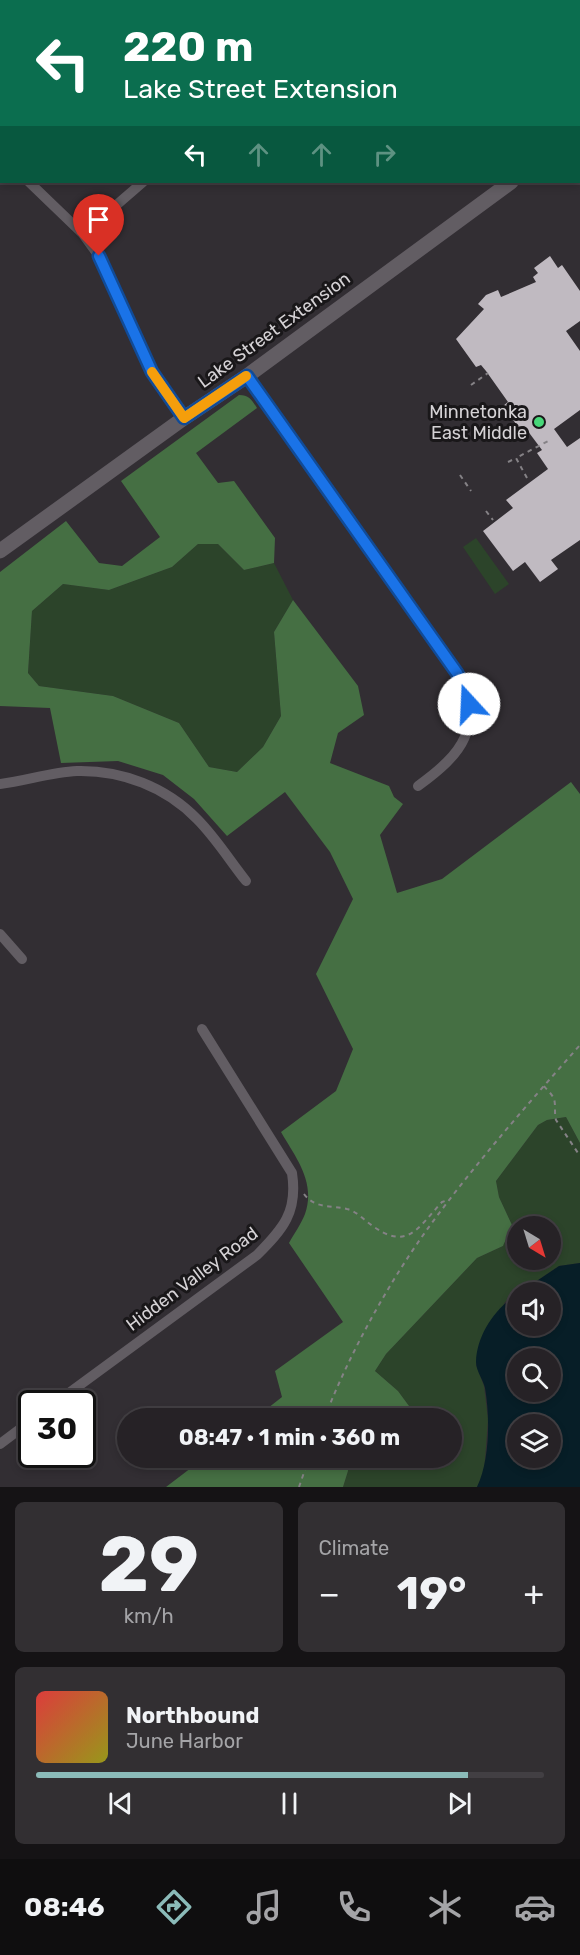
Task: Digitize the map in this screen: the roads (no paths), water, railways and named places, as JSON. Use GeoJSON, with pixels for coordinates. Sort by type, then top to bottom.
{"type":"FeatureCollection","features":[{"type":"Feature","properties":{"kind":"street"},"geometry":{"type":"LineString","coordinates":[[30,183],[83,234],[99,256],[152,372],[184,418]]}},
{"type":"Feature","properties":{"kind":"street"},"geometry":{"type":"LineString","coordinates":[[83,234],[142,183]]}},
{"type":"Feature","properties":{"kind":"street","name":"Lake Street Extension"},"geometry":{"type":"LineString","coordinates":[[0,551],[184,418],[247,376],[510,183]]}},
{"type":"Feature","properties":{"kind":"street"},"geometry":{"type":"LineString","coordinates":[[247,376],[457,673],[465,690],[469,704],[469,718],[461,747],[442,769],[418,786]]}},
{"type":"Feature","properties":{"kind":"street"},"geometry":{"type":"LineString","coordinates":[[0,784],[75,771],[98,772],[142,782],[182,805],[213,838],[246,881]]}},
{"type":"Feature","properties":{"kind":"street"},"geometry":{"type":"LineString","coordinates":[[0,934],[22,959]]}},
{"type":"Feature","properties":{"kind":"street","name":"Hidden Valley Road"},"geometry":{"type":"LineString","coordinates":[[73,1390],[257,1254],[270,1242],[287,1220],[292,1206],[294,1188],[292,1173],[202,1029]]}},
{"type":"Feature","properties":{"kind":"street"},"geometry":{"type":"LineString","coordinates":[[0,1444],[18,1430]]}},
{"type":"Feature","properties":{"kind":"water"},"geometry":{"type":"Polygon","coordinates":[[[580,1263],[580,1487],[477,1487],[487,1451],[488,1412],[485,1388],[476,1362],[480,1342],[489,1323],[507,1302],[507,1336],[561,1336],[561,1282],[535,1282],[553,1270],[561,1270],[561,1266],[580,1263]]]}},
{"type":"Feature","properties":{"kind":"place","name":"Minnetonka East Middle"},"geometry":{"type":"Point","coordinates":[539,422]}}]}
